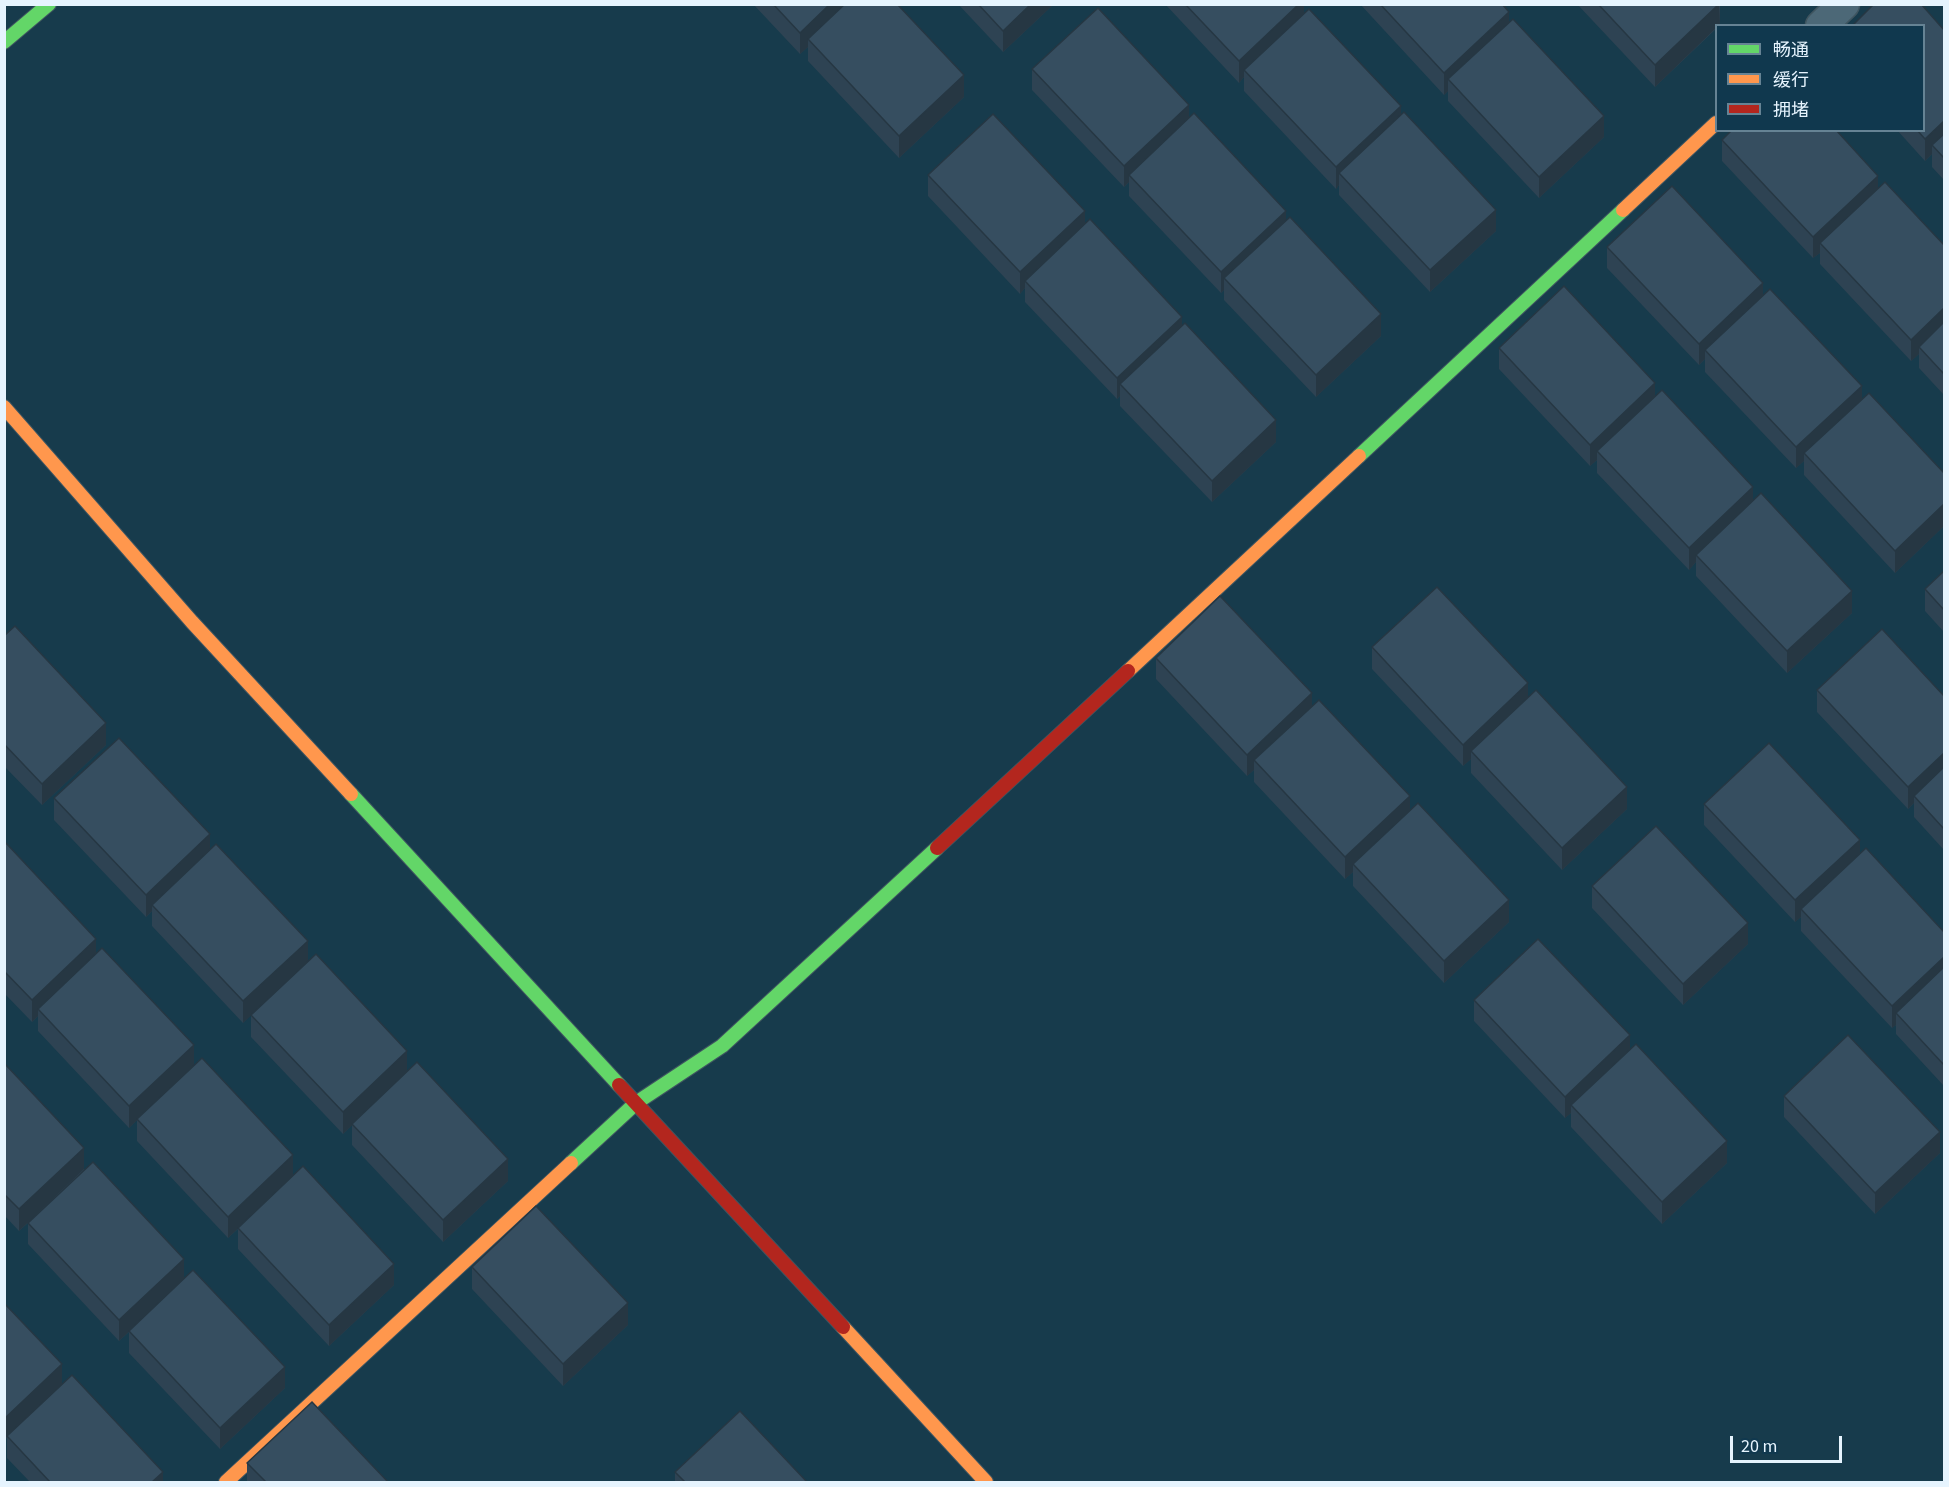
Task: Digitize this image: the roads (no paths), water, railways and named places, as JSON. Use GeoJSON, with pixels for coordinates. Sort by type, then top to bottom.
{"type":"FeatureCollection","features":[{"type":"Feature","properties":{"kind":"main road"},"geometry":{"type":"LineString","coordinates":[[4,42],[49,4]]}},
{"type":"Feature","properties":{"kind":"main road"},"geometry":{"type":"LineString","coordinates":[[226,1482],[636,1103],[722,1046],[1715,124]]}},
{"type":"Feature","properties":{"kind":"main road"},"geometry":{"type":"LineString","coordinates":[[4,406],[192,622],[986,1482]]}},
{"type":"Feature","properties":{"kind":"street"},"geometry":{"type":"LineString","coordinates":[[1823,24],[1844,4]]}}]}
